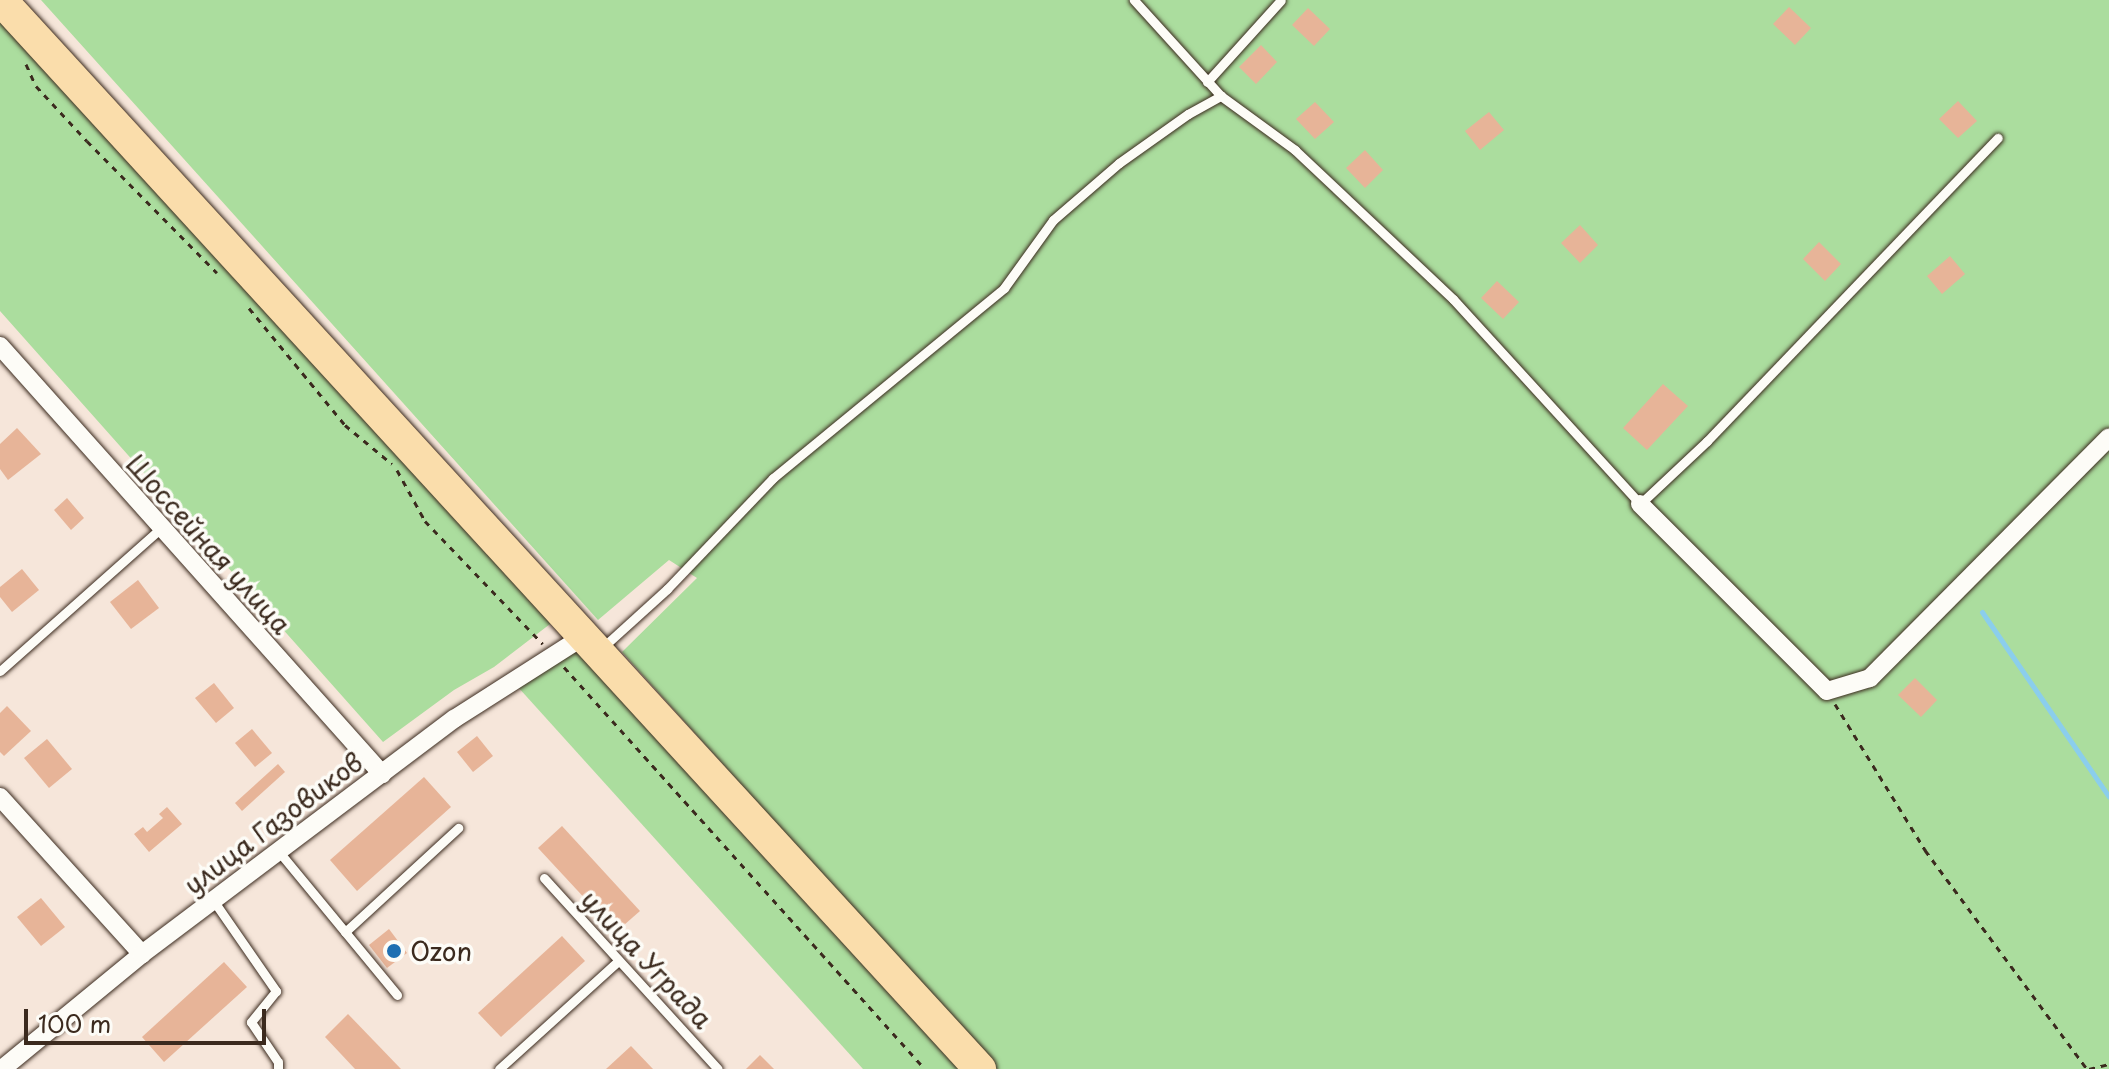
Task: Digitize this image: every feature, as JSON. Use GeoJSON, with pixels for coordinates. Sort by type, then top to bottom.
{"type":"FeatureCollection","features":[{"type":"Feature","properties":{"kind":"highway"},"geometry":{"type":"LineString","coordinates":[[1,0],[980,1069]]}},
{"type":"Feature","properties":{"kind":"street","name":"Шоссейная улица"},"geometry":{"type":"LineString","coordinates":[[0,346],[160,529],[382,774]]}},
{"type":"Feature","properties":{"kind":"street"},"geometry":{"type":"LineString","coordinates":[[1640,504],[1827,691],[1870,678],[2109,437]]}},
{"type":"Feature","properties":{"kind":"street","name":"улица Газовиков"},"geometry":{"type":"LineString","coordinates":[[2,1069],[142,954],[454,719],[553,655],[592,643]]}},
{"type":"Feature","properties":{"kind":"street"},"geometry":{"type":"LineString","coordinates":[[0,797],[142,954]]}},
{"type":"Feature","properties":{"kind":"lane"},"geometry":{"type":"LineString","coordinates":[[1134,0],[1195,63],[1221,96],[1295,150],[1453,299],[1640,504],[1707,441],[1998,138]]}},
{"type":"Feature","properties":{"kind":"lane"},"geometry":{"type":"LineString","coordinates":[[1207,82],[1281,0]]}},
{"type":"Feature","properties":{"kind":"lane"},"geometry":{"type":"LineString","coordinates":[[592,643],[667,589],[773,478],[1004,288],[1053,220],[1119,163],[1188,114],[1221,96]]}},
{"type":"Feature","properties":{"kind":"lane"},"geometry":{"type":"LineString","coordinates":[[0,671],[160,529]]}},
{"type":"Feature","properties":{"kind":"lane"},"geometry":{"type":"LineString","coordinates":[[345,932],[458,828]]}},
{"type":"Feature","properties":{"kind":"lane"},"geometry":{"type":"LineString","coordinates":[[280,853],[397,995]]}},
{"type":"Feature","properties":{"kind":"lane","name":"улица Уграда"},"geometry":{"type":"LineString","coordinates":[[544,878],[718,1069]]}},
{"type":"Feature","properties":{"kind":"lane"},"geometry":{"type":"LineString","coordinates":[[213,900],[276,991],[251,1022],[278,1062],[278,1069]]}},
{"type":"Feature","properties":{"kind":"lane"},"geometry":{"type":"LineString","coordinates":[[502,1068],[618,961]]}},
{"type":"Feature","properties":{"kind":"path"},"geometry":{"type":"LineString","coordinates":[[24,60],[36,86],[227,284]]}},
{"type":"Feature","properties":{"kind":"path"},"geometry":{"type":"LineString","coordinates":[[247,306],[345,425],[396,468],[425,521],[553,655],[925,1069]]}},
{"type":"Feature","properties":{"kind":"path"},"geometry":{"type":"LineString","coordinates":[[1827,691],[1925,850],[2088,1069],[2109,1064]]}},
{"type":"Feature","properties":{"kind":"green space"},"geometry":{"type":"Polygon","coordinates":[[[41,0],[2109,0],[2109,1069],[997,1069],[622,652],[697,578],[669,560],[598,620],[41,0]]]}},
{"type":"Feature","properties":{"kind":"green space"},"geometry":{"type":"Polygon","coordinates":[[[0,10],[554,621],[494,667],[454,690],[383,742],[0,311],[0,10]]]}},
{"type":"Feature","properties":{"kind":"green space"},"geometry":{"type":"Polygon","coordinates":[[[575,640],[962,1069],[863,1069],[508,676],[575,640]]]}},
{"type":"Feature","properties":{"kind":"building"},"geometry":{"type":"Polygon","coordinates":[[[1789,7],[1811,28],[1795,45],[1773,24],[1789,7]]]}},
{"type":"Feature","properties":{"kind":"building"},"geometry":{"type":"Polygon","coordinates":[[[1308,8],[1330,29],[1314,46],[1292,25],[1308,8]]]}},
{"type":"Feature","properties":{"kind":"building"},"geometry":{"type":"Polygon","coordinates":[[[1261,45],[1277,62],[1256,84],[1239,67],[1261,45]]]}},
{"type":"Feature","properties":{"kind":"building"},"geometry":{"type":"Polygon","coordinates":[[[1958,101],[1977,121],[1958,138],[1939,119],[1958,101]]]}},
{"type":"Feature","properties":{"kind":"building"},"geometry":{"type":"Polygon","coordinates":[[[1315,102],[1334,122],[1315,139],[1296,119],[1315,102]]]}},
{"type":"Feature","properties":{"kind":"building"},"geometry":{"type":"Polygon","coordinates":[[[1489,112],[1504,130],[1480,150],[1465,131],[1489,112]]]}},
{"type":"Feature","properties":{"kind":"building"},"geometry":{"type":"Polygon","coordinates":[[[1365,150],[1383,170],[1365,188],[1346,168],[1365,150]]]}},
{"type":"Feature","properties":{"kind":"building"},"geometry":{"type":"Polygon","coordinates":[[[1580,225],[1598,245],[1580,263],[1561,243],[1580,225]]]}},
{"type":"Feature","properties":{"kind":"building"},"geometry":{"type":"Polygon","coordinates":[[[1819,242],[1841,264],[1825,281],[1803,259],[1819,242]]]}},
{"type":"Feature","properties":{"kind":"building"},"geometry":{"type":"Polygon","coordinates":[[[1950,256],[1965,274],[1942,294],[1927,276],[1950,256]]]}},
{"type":"Feature","properties":{"kind":"building"},"geometry":{"type":"Polygon","coordinates":[[[1497,281],[1519,302],[1503,319],[1481,298],[1497,281]]]}},
{"type":"Feature","properties":{"kind":"building"},"geometry":{"type":"Polygon","coordinates":[[[1663,384],[1688,406],[1647,450],[1623,428],[1663,384]]]}},
{"type":"Feature","properties":{"kind":"building"},"geometry":{"type":"Polygon","coordinates":[[[17,428],[41,454],[8,480],[0,469],[0,444],[17,428]]]}},
{"type":"Feature","properties":{"kind":"building"},"geometry":{"type":"Polygon","coordinates":[[[67,498],[84,518],[71,530],[54,510],[67,498]]]}},
{"type":"Feature","properties":{"kind":"building"},"geometry":{"type":"Polygon","coordinates":[[[22,569],[39,590],[12,612],[0,597],[0,587],[22,569]]]}},
{"type":"Feature","properties":{"kind":"building"},"geometry":{"type":"Polygon","coordinates":[[[138,580],[159,608],[131,629],[110,602],[138,580]]]}},
{"type":"Feature","properties":{"kind":"building"},"geometry":{"type":"Polygon","coordinates":[[[1915,678],[1937,700],[1921,717],[1898,695],[1915,678]]]}},
{"type":"Feature","properties":{"kind":"building"},"geometry":{"type":"Polygon","coordinates":[[[214,683],[234,708],[216,723],[195,698],[214,683]]]}},
{"type":"Feature","properties":{"kind":"building"},"geometry":{"type":"Polygon","coordinates":[[[7,706],[31,731],[4,756],[0,752],[0,713],[7,706]]]}},
{"type":"Feature","properties":{"kind":"building"},"geometry":{"type":"Polygon","coordinates":[[[252,729],[272,753],[255,767],[235,743],[252,729]]]}},
{"type":"Feature","properties":{"kind":"building"},"geometry":{"type":"Polygon","coordinates":[[[477,736],[493,756],[473,772],[457,752],[477,736]]]}},
{"type":"Feature","properties":{"kind":"building"},"geometry":{"type":"Polygon","coordinates":[[[47,739],[72,769],[49,788],[24,758],[47,739]]]}},
{"type":"Feature","properties":{"kind":"building"},"geometry":{"type":"Polygon","coordinates":[[[278,764],[285,772],[242,811],[235,803],[278,764]]]}},
{"type":"Feature","properties":{"kind":"building"},"geometry":{"type":"Polygon","coordinates":[[[424,777],[451,807],[357,891],[330,860],[424,777]]]}},
{"type":"Feature","properties":{"kind":"building"},"geometry":{"type":"Polygon","coordinates":[[[167,807],[182,824],[149,852],[134,834],[143,827],[147,832],[163,818],[159,814],[167,807]]]}},
{"type":"Feature","properties":{"kind":"building"},"geometry":{"type":"Polygon","coordinates":[[[562,826],[640,911],[616,932],[538,848],[562,826]]]}},
{"type":"Feature","properties":{"kind":"building"},"geometry":{"type":"Polygon","coordinates":[[[41,898],[65,927],[41,946],[17,917],[41,898]]]}},
{"type":"Feature","properties":{"kind":"building"},"geometry":{"type":"Polygon","coordinates":[[[389,929],[407,953],[387,968],[369,945],[389,929]]]}},
{"type":"Feature","properties":{"kind":"building"},"geometry":{"type":"Polygon","coordinates":[[[562,936],[585,961],[501,1037],[478,1013],[562,936]]]}},
{"type":"Feature","properties":{"kind":"building"},"geometry":{"type":"Polygon","coordinates":[[[224,962],[247,987],[164,1062],[142,1037],[224,962]]]}},
{"type":"Feature","properties":{"kind":"building"},"geometry":{"type":"Polygon","coordinates":[[[348,1014],[401,1069],[355,1069],[325,1037],[348,1014]]]}},
{"type":"Feature","properties":{"kind":"building"},"geometry":{"type":"Polygon","coordinates":[[[631,1046],[653,1069],[606,1069],[631,1046]]]}},
{"type":"Feature","properties":{"kind":"building"},"geometry":{"type":"Polygon","coordinates":[[[760,1055],[774,1069],[746,1069],[760,1055]]]}},
{"type":"Feature","properties":{"kind":"waterway"},"geometry":{"type":"LineString","coordinates":[[1982,612],[2109,797]]}},
{"type":"Feature","properties":{"kind":"place","name":"Ozon"},"geometry":{"type":"Point","coordinates":[394,951]}}]}
